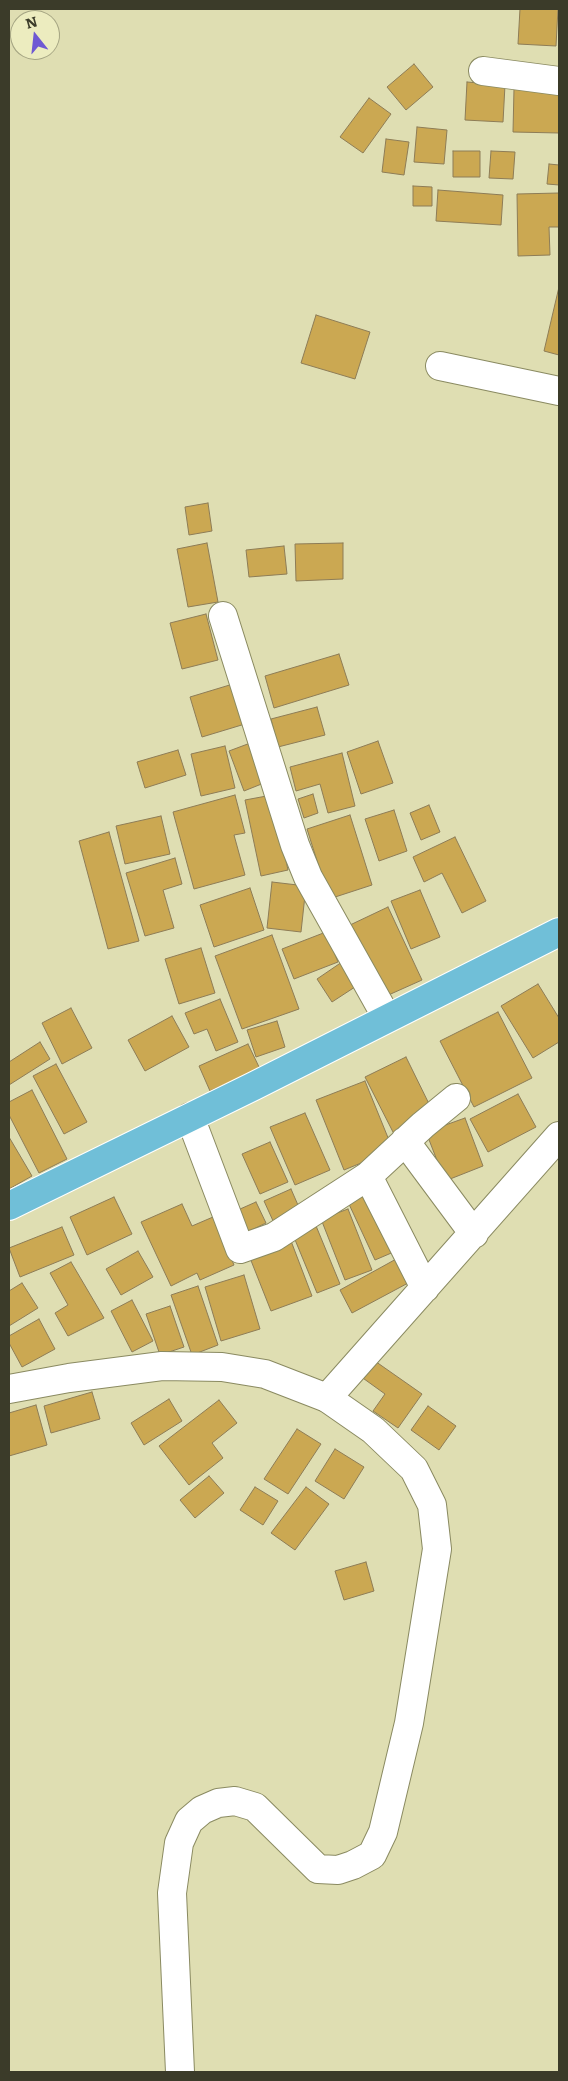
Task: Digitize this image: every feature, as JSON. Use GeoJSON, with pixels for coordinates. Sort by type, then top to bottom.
{"type":"FeatureCollection","features":[{"type":"Feature","properties":{"kind":"main road"},"geometry":{"type":"LineString","coordinates":[[9,1206],[190,1118],[559,932]]}},
{"type":"Feature","properties":{"kind":"street"},"geometry":{"type":"LineString","coordinates":[[483,71],[559,81]]}},
{"type":"Feature","properties":{"kind":"street"},"geometry":{"type":"LineString","coordinates":[[440,366],[559,391]]}},
{"type":"Feature","properties":{"kind":"street"},"geometry":{"type":"LineString","coordinates":[[223,616],[295,845],[308,876],[387,1018]]}},
{"type":"Feature","properties":{"kind":"street"},"geometry":{"type":"LineString","coordinates":[[190,1118],[240,1249],[274,1237],[368,1176],[405,1141],[456,1098]]}},
{"type":"Feature","properties":{"kind":"street"},"geometry":{"type":"LineString","coordinates":[[327,1398],[559,1136]]}},
{"type":"Feature","properties":{"kind":"street"},"geometry":{"type":"LineString","coordinates":[[405,1141],[474,1234]]}},
{"type":"Feature","properties":{"kind":"street"},"geometry":{"type":"LineString","coordinates":[[368,1176],[425,1288]]}},
{"type":"Feature","properties":{"kind":"street"},"geometry":{"type":"LineString","coordinates":[[9,1390],[69,1378],[162,1366],[222,1367],[265,1374],[327,1398],[373,1430],[414,1469],[432,1505],[437,1549],[409,1723],[383,1832],[372,1855],[338,1870],[318,1869],[255,1807],[235,1801],[218,1803],[202,1810],[189,1821],[179,1842],[172,1893],[180,2072]]}},
{"type":"Feature","properties":{"kind":"building"},"geometry":{"type":"Polygon","coordinates":[[[520,9],[558,9],[556,46],[518,44],[520,9]]]}},
{"type":"Feature","properties":{"kind":"building"},"geometry":{"type":"Polygon","coordinates":[[[414,64],[433,87],[406,110],[387,87],[414,64]]]}},
{"type":"Feature","properties":{"kind":"building"},"geometry":{"type":"Polygon","coordinates":[[[467,82],[505,85],[503,122],[465,120],[467,82]]]}},
{"type":"Feature","properties":{"kind":"building"},"geometry":{"type":"Polygon","coordinates":[[[514,89],[559,90],[559,133],[513,132],[514,89]]]}},
{"type":"Feature","properties":{"kind":"building"},"geometry":{"type":"Polygon","coordinates":[[[369,98],[391,114],[363,153],[340,137],[369,98]]]}},
{"type":"Feature","properties":{"kind":"building"},"geometry":{"type":"Polygon","coordinates":[[[417,127],[447,130],[444,164],[414,162],[417,127]]]}},
{"type":"Feature","properties":{"kind":"building"},"geometry":{"type":"Polygon","coordinates":[[[386,139],[409,142],[404,175],[382,172],[386,139]]]}},
{"type":"Feature","properties":{"kind":"building"},"geometry":{"type":"Polygon","coordinates":[[[453,151],[480,151],[480,177],[453,177],[453,151]]]}},
{"type":"Feature","properties":{"kind":"building"},"geometry":{"type":"Polygon","coordinates":[[[491,151],[515,152],[513,179],[489,178],[491,151]]]}},
{"type":"Feature","properties":{"kind":"building"},"geometry":{"type":"Polygon","coordinates":[[[549,164],[559,165],[559,185],[547,184],[549,164]]]}},
{"type":"Feature","properties":{"kind":"building"},"geometry":{"type":"Polygon","coordinates":[[[413,186],[432,187],[432,206],[413,206],[413,186]]]}},
{"type":"Feature","properties":{"kind":"building"},"geometry":{"type":"Polygon","coordinates":[[[438,190],[503,195],[501,225],[436,221],[438,190]]]}},
{"type":"Feature","properties":{"kind":"building"},"geometry":{"type":"Polygon","coordinates":[[[559,193],[559,227],[549,227],[550,255],[518,256],[517,194],[559,193]]]}},
{"type":"Feature","properties":{"kind":"building"},"geometry":{"type":"Polygon","coordinates":[[[559,287],[559,355],[544,351],[559,287]]]}},
{"type":"Feature","properties":{"kind":"building"},"geometry":{"type":"Polygon","coordinates":[[[316,315],[370,332],[355,379],[301,363],[316,315]]]}},
{"type":"Feature","properties":{"kind":"building"},"geometry":{"type":"Polygon","coordinates":[[[208,503],[212,531],[189,535],[185,507],[208,503]]]}},
{"type":"Feature","properties":{"kind":"building"},"geometry":{"type":"Polygon","coordinates":[[[207,543],[218,602],[188,607],[177,549],[207,543]]]}},
{"type":"Feature","properties":{"kind":"building"},"geometry":{"type":"Polygon","coordinates":[[[343,543],[343,579],[296,581],[295,544],[343,543]]]}},
{"type":"Feature","properties":{"kind":"building"},"geometry":{"type":"Polygon","coordinates":[[[284,546],[287,574],[249,577],[246,550],[284,546]]]}},
{"type":"Feature","properties":{"kind":"building"},"geometry":{"type":"Polygon","coordinates":[[[206,614],[218,660],[182,669],[170,623],[206,614]]]}},
{"type":"Feature","properties":{"kind":"building"},"geometry":{"type":"Polygon","coordinates":[[[339,654],[349,685],[274,708],[265,676],[339,654]]]}},
{"type":"Feature","properties":{"kind":"building"},"geometry":{"type":"Polygon","coordinates":[[[233,684],[245,724],[202,737],[190,697],[233,684]]]}},
{"type":"Feature","properties":{"kind":"building"},"geometry":{"type":"Polygon","coordinates":[[[317,707],[325,735],[278,747],[271,719],[317,707]]]}},
{"type":"Feature","properties":{"kind":"building"},"geometry":{"type":"Polygon","coordinates":[[[378,741],[393,783],[361,794],[347,752],[378,741]]]}},
{"type":"Feature","properties":{"kind":"building"},"geometry":{"type":"Polygon","coordinates":[[[253,742],[269,781],[244,791],[229,751],[253,742]]]}},
{"type":"Feature","properties":{"kind":"building"},"geometry":{"type":"Polygon","coordinates":[[[225,746],[235,788],[201,796],[191,754],[225,746]]]}},
{"type":"Feature","properties":{"kind":"building"},"geometry":{"type":"Polygon","coordinates":[[[178,750],[186,775],[145,788],[137,762],[178,750]]]}},
{"type":"Feature","properties":{"kind":"building"},"geometry":{"type":"Polygon","coordinates":[[[342,753],[355,806],[328,813],[320,784],[296,791],[290,767],[342,753]]]}},
{"type":"Feature","properties":{"kind":"building"},"geometry":{"type":"Polygon","coordinates":[[[313,794],[318,813],[304,818],[298,799],[313,794]]]}},
{"type":"Feature","properties":{"kind":"building"},"geometry":{"type":"Polygon","coordinates":[[[235,795],[245,833],[234,835],[245,875],[194,889],[173,812],[235,795]]]}},
{"type":"Feature","properties":{"kind":"building"},"geometry":{"type":"Polygon","coordinates":[[[272,795],[288,870],[261,876],[245,800],[272,795]]]}},
{"type":"Feature","properties":{"kind":"building"},"geometry":{"type":"Polygon","coordinates":[[[429,805],[440,832],[421,840],[410,813],[429,805]]]}},
{"type":"Feature","properties":{"kind":"building"},"geometry":{"type":"Polygon","coordinates":[[[394,810],[407,851],[379,861],[365,819],[394,810]]]}},
{"type":"Feature","properties":{"kind":"building"},"geometry":{"type":"Polygon","coordinates":[[[350,815],[372,885],[329,899],[307,829],[350,815]]]}},
{"type":"Feature","properties":{"kind":"building"},"geometry":{"type":"Polygon","coordinates":[[[161,816],[170,854],[125,864],[116,826],[161,816]]]}},
{"type":"Feature","properties":{"kind":"building"},"geometry":{"type":"Polygon","coordinates":[[[109,832],[139,941],[108,949],[79,841],[109,832]]]}},
{"type":"Feature","properties":{"kind":"building"},"geometry":{"type":"Polygon","coordinates":[[[455,837],[486,901],[462,913],[442,873],[424,882],[413,857],[455,837]]]}},
{"type":"Feature","properties":{"kind":"building"},"geometry":{"type":"Polygon","coordinates":[[[175,858],[182,884],[163,890],[174,928],[145,936],[126,873],[175,858]]]}},
{"type":"Feature","properties":{"kind":"building"},"geometry":{"type":"Polygon","coordinates":[[[272,882],[306,886],[301,932],[267,928],[272,882]]]}},
{"type":"Feature","properties":{"kind":"building"},"geometry":{"type":"Polygon","coordinates":[[[250,888],[264,930],[214,947],[200,905],[250,888]]]}},
{"type":"Feature","properties":{"kind":"building"},"geometry":{"type":"Polygon","coordinates":[[[420,890],[440,937],[411,949],[391,901],[420,890]]]}},
{"type":"Feature","properties":{"kind":"building"},"geometry":{"type":"Polygon","coordinates":[[[388,907],[422,980],[384,997],[350,925],[388,907]]]}},
{"type":"Feature","properties":{"kind":"building"},"geometry":{"type":"Polygon","coordinates":[[[326,932],[338,962],[294,979],[282,949],[326,932]]]}},
{"type":"Feature","properties":{"kind":"building"},"geometry":{"type":"Polygon","coordinates":[[[272,935],[299,1009],[242,1029],[215,956],[272,935]]]}},
{"type":"Feature","properties":{"kind":"building"},"geometry":{"type":"Polygon","coordinates":[[[201,948],[215,993],[179,1004],[165,959],[201,948]]]}},
{"type":"Feature","properties":{"kind":"building"},"geometry":{"type":"Polygon","coordinates":[[[342,962],[358,985],[332,1002],[317,979],[342,962]]]}},
{"type":"Feature","properties":{"kind":"building"},"geometry":{"type":"Polygon","coordinates":[[[538,984],[559,1018],[559,1042],[533,1058],[501,1006],[538,984]]]}},
{"type":"Feature","properties":{"kind":"building"},"geometry":{"type":"Polygon","coordinates":[[[220,999],[238,1042],[216,1051],[207,1029],[194,1034],[185,1013],[220,999]]]}},
{"type":"Feature","properties":{"kind":"building"},"geometry":{"type":"Polygon","coordinates":[[[71,1008],[92,1048],[62,1064],[42,1023],[71,1008]]]}},
{"type":"Feature","properties":{"kind":"building"},"geometry":{"type":"Polygon","coordinates":[[[498,1012],[532,1078],[474,1107],[440,1041],[498,1012]]]}},
{"type":"Feature","properties":{"kind":"building"},"geometry":{"type":"Polygon","coordinates":[[[172,1016],[189,1047],[145,1071],[128,1040],[172,1016]]]}},
{"type":"Feature","properties":{"kind":"building"},"geometry":{"type":"Polygon","coordinates":[[[277,1021],[285,1047],[256,1057],[247,1030],[277,1021]]]}},
{"type":"Feature","properties":{"kind":"building"},"geometry":{"type":"Polygon","coordinates":[[[40,1042],[50,1059],[9,1085],[9,1062],[40,1042]]]}},
{"type":"Feature","properties":{"kind":"building"},"geometry":{"type":"Polygon","coordinates":[[[248,1044],[260,1069],[210,1091],[199,1066],[248,1044]]]}},
{"type":"Feature","properties":{"kind":"building"},"geometry":{"type":"Polygon","coordinates":[[[406,1057],[434,1114],[394,1134],[365,1077],[406,1057]]]}},
{"type":"Feature","properties":{"kind":"building"},"geometry":{"type":"Polygon","coordinates":[[[56,1064],[87,1122],[64,1134],[33,1076],[56,1064]]]}},
{"type":"Feature","properties":{"kind":"building"},"geometry":{"type":"Polygon","coordinates":[[[365,1081],[393,1150],[344,1170],[316,1100],[365,1081]]]}},
{"type":"Feature","properties":{"kind":"building"},"geometry":{"type":"Polygon","coordinates":[[[32,1090],[67,1159],[39,1173],[9,1115],[9,1102],[32,1090]]]}},
{"type":"Feature","properties":{"kind":"building"},"geometry":{"type":"Polygon","coordinates":[[[518,1094],[536,1127],[488,1152],[470,1119],[518,1094]]]}},
{"type":"Feature","properties":{"kind":"building"},"geometry":{"type":"Polygon","coordinates":[[[305,1113],[330,1170],[295,1185],[270,1127],[305,1113]]]}},
{"type":"Feature","properties":{"kind":"building"},"geometry":{"type":"Polygon","coordinates":[[[465,1118],[483,1166],[445,1181],[426,1132],[465,1118]]]}},
{"type":"Feature","properties":{"kind":"building"},"geometry":{"type":"Polygon","coordinates":[[[9,1137],[32,1176],[9,1189],[9,1137]]]}},
{"type":"Feature","properties":{"kind":"building"},"geometry":{"type":"Polygon","coordinates":[[[270,1142],[288,1182],[260,1194],[242,1154],[270,1142]]]}},
{"type":"Feature","properties":{"kind":"building"},"geometry":{"type":"Polygon","coordinates":[[[291,1189],[301,1212],[274,1223],[264,1201],[291,1189]]]}},
{"type":"Feature","properties":{"kind":"building"},"geometry":{"type":"Polygon","coordinates":[[[368,1192],[396,1251],[375,1260],[348,1202],[368,1192]]]}},
{"type":"Feature","properties":{"kind":"building"},"geometry":{"type":"Polygon","coordinates":[[[114,1197],[132,1234],[87,1255],[70,1217],[114,1197]]]}},
{"type":"Feature","properties":{"kind":"building"},"geometry":{"type":"Polygon","coordinates":[[[256,1202],[266,1223],[241,1235],[231,1213],[256,1202]]]}},
{"type":"Feature","properties":{"kind":"building"},"geometry":{"type":"Polygon","coordinates":[[[182,1204],[192,1226],[213,1217],[234,1265],[200,1280],[197,1273],[171,1286],[141,1222],[182,1204]]]}},
{"type":"Feature","properties":{"kind":"building"},"geometry":{"type":"Polygon","coordinates":[[[348,1209],[372,1270],[345,1280],[321,1219],[348,1209]]]}},
{"type":"Feature","properties":{"kind":"building"},"geometry":{"type":"Polygon","coordinates":[[[314,1221],[340,1284],[317,1293],[291,1230],[314,1221]]]}},
{"type":"Feature","properties":{"kind":"building"},"geometry":{"type":"Polygon","coordinates":[[[62,1227],[74,1255],[20,1277],[9,1248],[62,1227]]]}},
{"type":"Feature","properties":{"kind":"building"},"geometry":{"type":"Polygon","coordinates":[[[291,1241],[312,1296],[271,1311],[250,1258],[291,1241]]]}},
{"type":"Feature","properties":{"kind":"building"},"geometry":{"type":"Polygon","coordinates":[[[138,1251],[153,1277],[121,1295],[106,1269],[138,1251]]]}},
{"type":"Feature","properties":{"kind":"building"},"geometry":{"type":"Polygon","coordinates":[[[398,1258],[410,1282],[352,1313],[340,1290],[398,1258]]]}},
{"type":"Feature","properties":{"kind":"building"},"geometry":{"type":"Polygon","coordinates":[[[71,1262],[104,1318],[68,1336],[55,1313],[68,1305],[50,1273],[71,1262]]]}},
{"type":"Feature","properties":{"kind":"building"},"geometry":{"type":"Polygon","coordinates":[[[244,1275],[260,1329],[221,1341],[205,1287],[244,1275]]]}},
{"type":"Feature","properties":{"kind":"building"},"geometry":{"type":"Polygon","coordinates":[[[22,1283],[38,1308],[9,1326],[9,1291],[22,1283]]]}},
{"type":"Feature","properties":{"kind":"building"},"geometry":{"type":"Polygon","coordinates":[[[198,1286],[218,1345],[192,1355],[171,1295],[198,1286]]]}},
{"type":"Feature","properties":{"kind":"building"},"geometry":{"type":"Polygon","coordinates":[[[132,1300],[153,1341],[132,1352],[111,1311],[132,1300]]]}},
{"type":"Feature","properties":{"kind":"building"},"geometry":{"type":"Polygon","coordinates":[[[170,1306],[184,1347],[160,1355],[146,1314],[170,1306]]]}},
{"type":"Feature","properties":{"kind":"building"},"geometry":{"type":"Polygon","coordinates":[[[39,1319],[55,1349],[22,1367],[9,1343],[9,1336],[39,1319]]]}},
{"type":"Feature","properties":{"kind":"building"},"geometry":{"type":"Polygon","coordinates":[[[372,1359],[422,1394],[398,1428],[373,1411],[385,1394],[360,1376],[372,1359]]]}},
{"type":"Feature","properties":{"kind":"building"},"geometry":{"type":"Polygon","coordinates":[[[92,1392],[100,1419],[51,1433],[44,1406],[92,1392]]]}},
{"type":"Feature","properties":{"kind":"building"},"geometry":{"type":"Polygon","coordinates":[[[169,1399],[182,1421],[144,1445],[131,1423],[169,1399]]]}},
{"type":"Feature","properties":{"kind":"building"},"geometry":{"type":"Polygon","coordinates":[[[219,1400],[237,1423],[212,1443],[223,1458],[189,1485],[159,1446],[219,1400]]]}},
{"type":"Feature","properties":{"kind":"building"},"geometry":{"type":"Polygon","coordinates":[[[36,1405],[47,1445],[9,1456],[9,1413],[36,1405]]]}},
{"type":"Feature","properties":{"kind":"building"},"geometry":{"type":"Polygon","coordinates":[[[428,1406],[456,1426],[439,1450],[411,1430],[428,1406]]]}},
{"type":"Feature","properties":{"kind":"building"},"geometry":{"type":"Polygon","coordinates":[[[297,1429],[321,1444],[288,1494],[264,1479],[297,1429]]]}},
{"type":"Feature","properties":{"kind":"building"},"geometry":{"type":"Polygon","coordinates":[[[335,1449],[364,1467],[344,1499],[315,1481],[335,1449]]]}},
{"type":"Feature","properties":{"kind":"building"},"geometry":{"type":"Polygon","coordinates":[[[209,1476],[224,1493],[195,1518],[180,1500],[209,1476]]]}},
{"type":"Feature","properties":{"kind":"building"},"geometry":{"type":"Polygon","coordinates":[[[255,1487],[278,1501],[263,1525],[240,1510],[255,1487]]]}},
{"type":"Feature","properties":{"kind":"building"},"geometry":{"type":"Polygon","coordinates":[[[306,1487],[329,1504],[295,1550],[271,1533],[306,1487]]]}},
{"type":"Feature","properties":{"kind":"building"},"geometry":{"type":"Polygon","coordinates":[[[366,1562],[374,1591],[344,1600],[335,1571],[366,1562]]]}}]}
